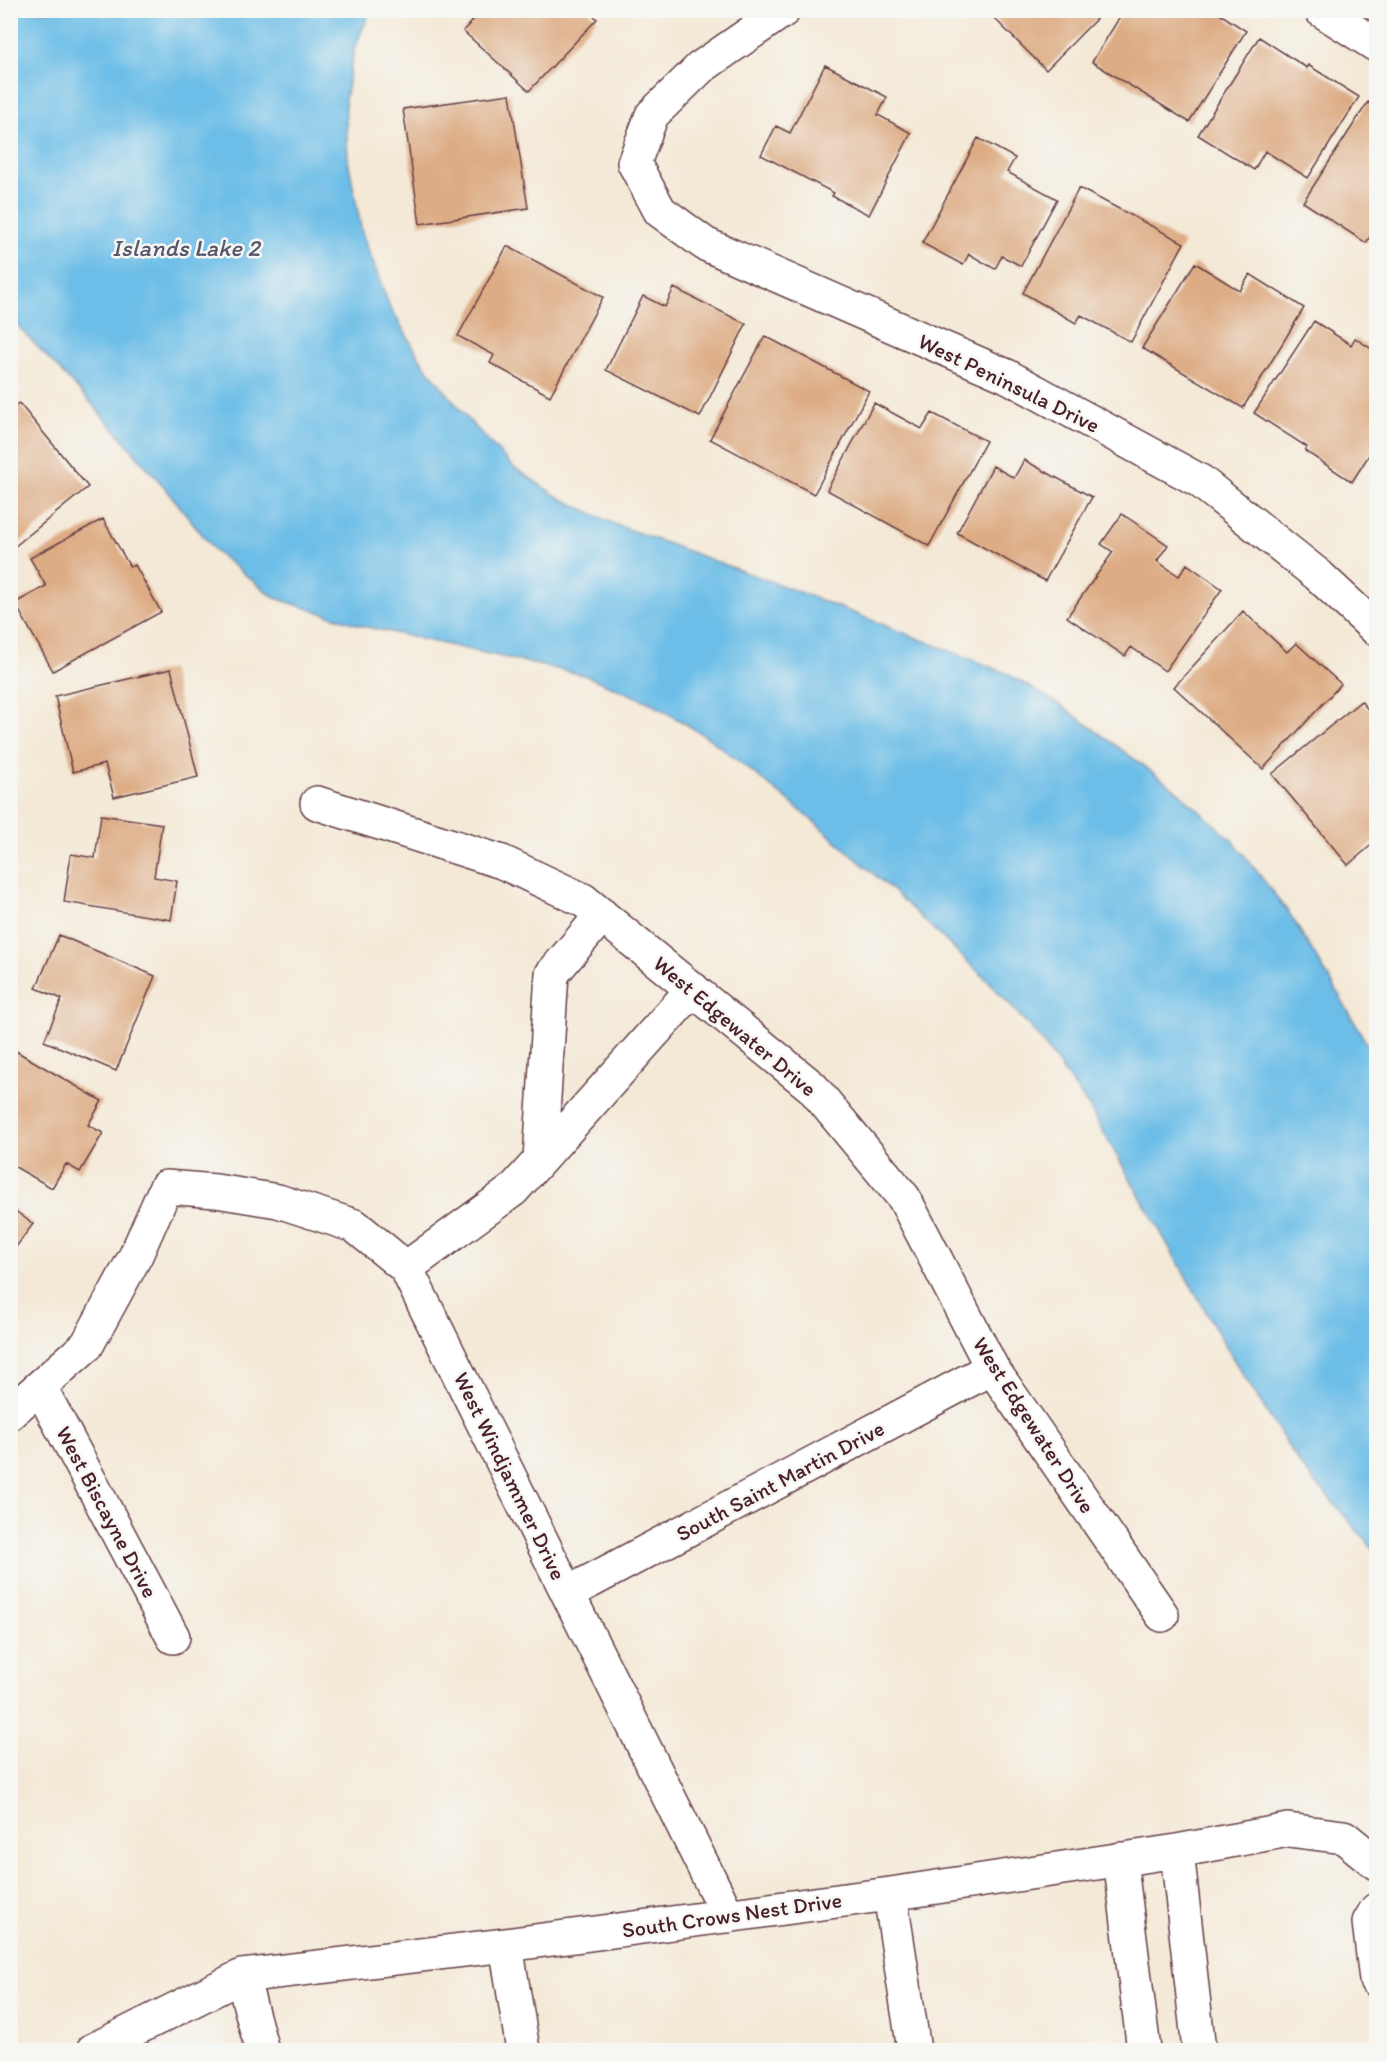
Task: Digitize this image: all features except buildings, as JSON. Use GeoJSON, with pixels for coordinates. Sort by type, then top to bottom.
{"type":"FeatureCollection","features":[{"type":"Feature","properties":{"kind":"street","name":"West Peninsula Drive"},"geometry":{"type":"LineString","coordinates":[[784,10],[700,68],[652,115],[634,163],[660,211],[705,244],[1007,376],[1200,482],[1318,575],[1377,629]]}},
{"type":"Feature","properties":{"kind":"street"},"geometry":{"type":"LineString","coordinates":[[1321,10],[1377,45]]}},
{"type":"Feature","properties":{"kind":"street","name":"West Edgewater Drive"},"geometry":{"type":"LineString","coordinates":[[317,803],[502,862],[583,900],[812,1087],[904,1198],[993,1368],[1162,1614]]}},
{"type":"Feature","properties":{"kind":"street"},"geometry":{"type":"LineString","coordinates":[[540,1159],[552,975],[602,915]]}},
{"type":"Feature","properties":{"kind":"street"},"geometry":{"type":"LineString","coordinates":[[406,1268],[513,1190],[693,990]]}},
{"type":"Feature","properties":{"kind":"street","name":"West Windjammer Drive"},"geometry":{"type":"LineString","coordinates":[[40,1387],[87,1345],[136,1255],[166,1186],[278,1201],[355,1226],[406,1268],[728,1916]]}},
{"type":"Feature","properties":{"kind":"street","name":"South Saint Martin Drive"},"geometry":{"type":"LineString","coordinates":[[568,1593],[993,1368]]}},
{"type":"Feature","properties":{"kind":"street"},"geometry":{"type":"LineString","coordinates":[[10,1413],[40,1387]]}},
{"type":"Feature","properties":{"kind":"street","name":"West Biscayne Drive"},"geometry":{"type":"LineString","coordinates":[[40,1387],[173,1637]]}},
{"type":"Feature","properties":{"kind":"street","name":"South Crows Nest Drive"},"geometry":{"type":"LineString","coordinates":[[93,2050],[242,1977],[506,1945],[890,1894],[1177,1851],[1288,1830],[1344,1837],[1377,1863]]}},
{"type":"Feature","properties":{"kind":"street"},"geometry":{"type":"LineString","coordinates":[[1177,1851],[1199,2050]]}},
{"type":"Feature","properties":{"kind":"street"},"geometry":{"type":"LineString","coordinates":[[1120,1859],[1144,2050]]}},
{"type":"Feature","properties":{"kind":"street"},"geometry":{"type":"LineString","coordinates":[[890,1894],[914,2050]]}},
{"type":"Feature","properties":{"kind":"street"},"geometry":{"type":"LineString","coordinates":[[1377,1910],[1369,1922],[1377,1980]]}},
{"type":"Feature","properties":{"kind":"street"},"geometry":{"type":"LineString","coordinates":[[506,1945],[523,2050]]}},
{"type":"Feature","properties":{"kind":"street"},"geometry":{"type":"LineString","coordinates":[[242,1977],[262,2050]]}},
{"type":"Feature","properties":{"kind":"water","name":"Islands Lake 2"},"geometry":{"type":"Polygon","coordinates":[[[10,11],[370,11],[354,50],[345,99],[348,160],[362,233],[389,305],[422,362],[467,418],[512,466],[558,497],[614,524],[805,594],[1006,673],[1062,706],[1175,789],[1234,842],[1289,913],[1376,1060],[1376,1552],[1301,1466],[1232,1357],[1089,1107],[1039,1037],[991,984],[893,891],[818,825],[707,737],[651,703],[584,675],[363,626],[275,598],[216,552],[166,489],[93,405],[11,319],[10,11]]]}}]}
